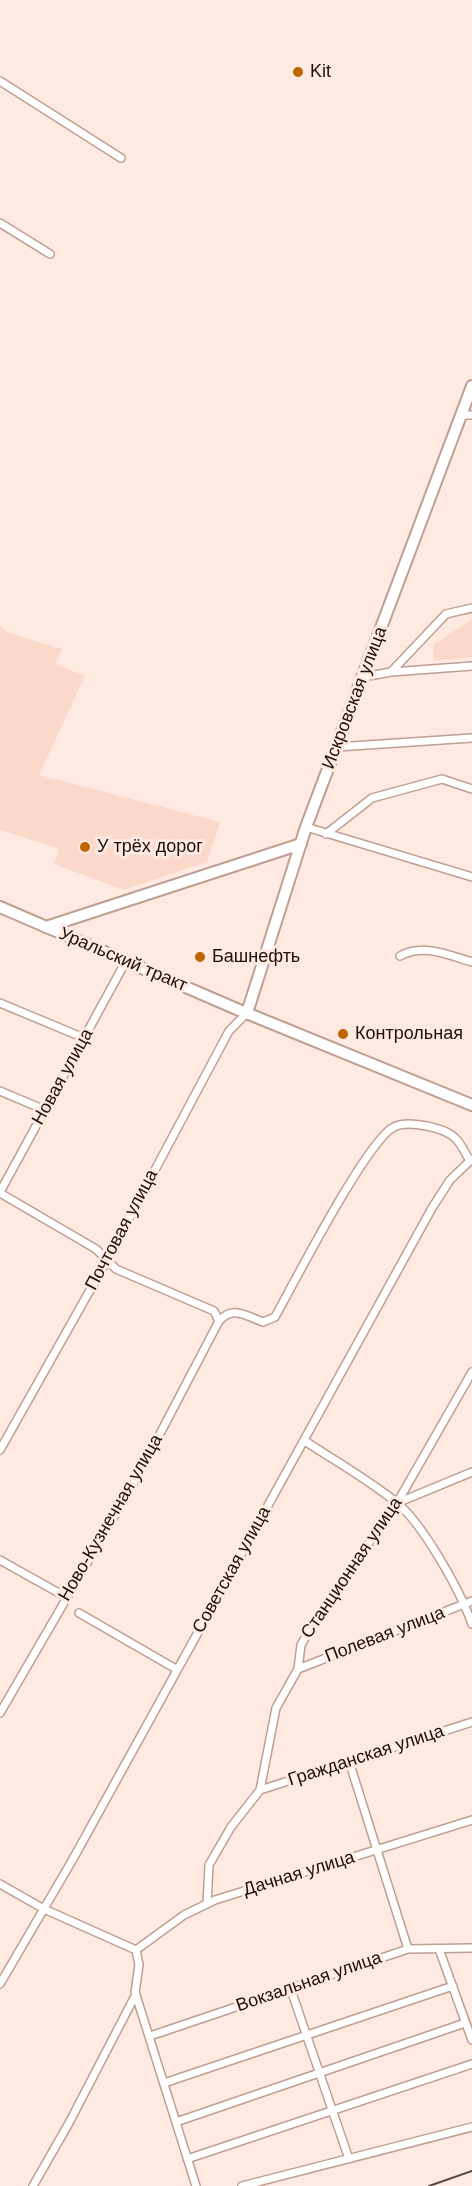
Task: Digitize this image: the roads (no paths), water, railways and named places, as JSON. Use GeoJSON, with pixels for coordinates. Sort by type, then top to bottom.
{"type":"FeatureCollection","features":[{"type":"Feature","properties":{"kind":"main road","name":"Искровская улица"},"geometry":{"type":"LineString","coordinates":[[247,1013],[306,827],[467,415],[472,386]]}},
{"type":"Feature","properties":{"kind":"main road"},"geometry":{"type":"LineString","coordinates":[[46,927],[301,844]]}},
{"type":"Feature","properties":{"kind":"main road","name":"Уральский тракт"},"geometry":{"type":"LineString","coordinates":[[0,907],[247,1013],[472,1105]]}},
{"type":"Feature","properties":{"kind":"street"},"geometry":{"type":"LineString","coordinates":[[0,81],[121,158]]}},
{"type":"Feature","properties":{"kind":"street"},"geometry":{"type":"LineString","coordinates":[[0,223],[50,254]]}},
{"type":"Feature","properties":{"kind":"street"},"geometry":{"type":"LineString","coordinates":[[391,672],[446,614],[472,608]]}},
{"type":"Feature","properties":{"kind":"street"},"geometry":{"type":"LineString","coordinates":[[363,677],[391,672],[472,666]]}},
{"type":"Feature","properties":{"kind":"street"},"geometry":{"type":"LineString","coordinates":[[337,747],[472,738]]}},
{"type":"Feature","properties":{"kind":"street"},"geometry":{"type":"LineString","coordinates":[[326,834],[372,798],[442,779],[472,789]]}},
{"type":"Feature","properties":{"kind":"street"},"geometry":{"type":"LineString","coordinates":[[306,827],[472,877]]}},
{"type":"Feature","properties":{"kind":"street"},"geometry":{"type":"LineString","coordinates":[[399,956],[411,950],[424,949],[472,962]]}},
{"type":"Feature","properties":{"kind":"street","name":"Новая улица"},"geometry":{"type":"LineString","coordinates":[[0,1192],[2,1183],[45,1110],[126,961]]}},
{"type":"Feature","properties":{"kind":"street"},"geometry":{"type":"LineString","coordinates":[[0,1004],[84,1038]]}},
{"type":"Feature","properties":{"kind":"street","name":"Почтовая улица"},"geometry":{"type":"LineString","coordinates":[[0,1450],[107,1260],[229,1031],[247,1013]]}},
{"type":"Feature","properties":{"kind":"street"},"geometry":{"type":"LineString","coordinates":[[0,1091],[45,1110]]}},
{"type":"Feature","properties":{"kind":"street","name":"Советская улица"},"geometry":{"type":"LineString","coordinates":[[0,1984],[305,1441],[432,1208],[450,1180],[471,1160],[454,1137],[447,1133],[404,1122],[391,1128],[375,1145],[327,1223],[275,1317],[263,1322],[234,1311],[226,1312],[219,1321]]}},
{"type":"Feature","properties":{"kind":"street"},"geometry":{"type":"LineString","coordinates":[[0,1192],[96,1249],[116,1269],[214,1311],[219,1321]]}},
{"type":"Feature","properties":{"kind":"street","name":"Ново-Кузнечная улица"},"geometry":{"type":"LineString","coordinates":[[0,1713],[141,1470],[219,1321]]}},
{"type":"Feature","properties":{"kind":"street","name":"Станционная улица"},"geometry":{"type":"LineString","coordinates":[[207,1904],[209,1865],[231,1827],[260,1790],[276,1708],[298,1669],[301,1645],[318,1615],[397,1503],[472,1372]]}},
{"type":"Feature","properties":{"kind":"street"},"geometry":{"type":"LineString","coordinates":[[305,1441],[397,1503],[412,1518],[469,1602],[472,1624]]}},
{"type":"Feature","properties":{"kind":"street"},"geometry":{"type":"LineString","coordinates":[[397,1503],[472,1472]]}},
{"type":"Feature","properties":{"kind":"street"},"geometry":{"type":"LineString","coordinates":[[0,1560],[66,1597]]}},
{"type":"Feature","properties":{"kind":"street","name":"Полевая улица"},"geometry":{"type":"LineString","coordinates":[[298,1669],[469,1602]]}},
{"type":"Feature","properties":{"kind":"street"},"geometry":{"type":"LineString","coordinates":[[79,1613],[176,1669]]}},
{"type":"Feature","properties":{"kind":"street","name":"Гражданская улица"},"geometry":{"type":"LineString","coordinates":[[260,1790],[472,1722]]}},
{"type":"Feature","properties":{"kind":"street"},"geometry":{"type":"LineString","coordinates":[[349,1761],[408,1949]]}},
{"type":"Feature","properties":{"kind":"street","name":"Дачная улица"},"geometry":{"type":"LineString","coordinates":[[136,1950],[184,1915],[207,1904],[472,1820]]}},
{"type":"Feature","properties":{"kind":"street"},"geometry":{"type":"LineString","coordinates":[[0,1884],[44,1909],[136,1950],[139,1965],[136,1994],[69,2123],[33,2186]]}},
{"type":"Feature","properties":{"kind":"street","name":"Вокзальная улица"},"geometry":{"type":"LineString","coordinates":[[150,2036],[408,1949],[472,1948]]}},
{"type":"Feature","properties":{"kind":"street"},"geometry":{"type":"LineString","coordinates":[[439,1949],[472,2040]]}},
{"type":"Feature","properties":{"kind":"street"},"geometry":{"type":"LineString","coordinates":[[164,2083],[453,1986]]}},
{"type":"Feature","properties":{"kind":"street"},"geometry":{"type":"LineString","coordinates":[[290,1987],[349,2159]]}},
{"type":"Feature","properties":{"kind":"street"},"geometry":{"type":"LineString","coordinates":[[136,1994],[196,2186]]}},
{"type":"Feature","properties":{"kind":"street"},"geometry":{"type":"LineString","coordinates":[[176,2122],[465,2023]]}},
{"type":"Feature","properties":{"kind":"street"},"geometry":{"type":"LineString","coordinates":[[188,2159],[472,2064]]}},
{"type":"Feature","properties":{"kind":"street"},"geometry":{"type":"LineString","coordinates":[[242,2186],[472,2127]]}},
{"type":"Feature","properties":{"kind":"railway"},"geometry":{"type":"LineString","coordinates":[[429,2186],[472,2171]]}},
{"type":"Feature","properties":{"kind":"place","name":"Kit"},"geometry":{"type":"Point","coordinates":[298,72]}},
{"type":"Feature","properties":{"kind":"place","name":"У трёх дорог"},"geometry":{"type":"Point","coordinates":[85,847]}},
{"type":"Feature","properties":{"kind":"place","name":"Башнефть"},"geometry":{"type":"Point","coordinates":[200,957]}},
{"type":"Feature","properties":{"kind":"place","name":"Контрольная"},"geometry":{"type":"Point","coordinates":[343,1034]}}]}
